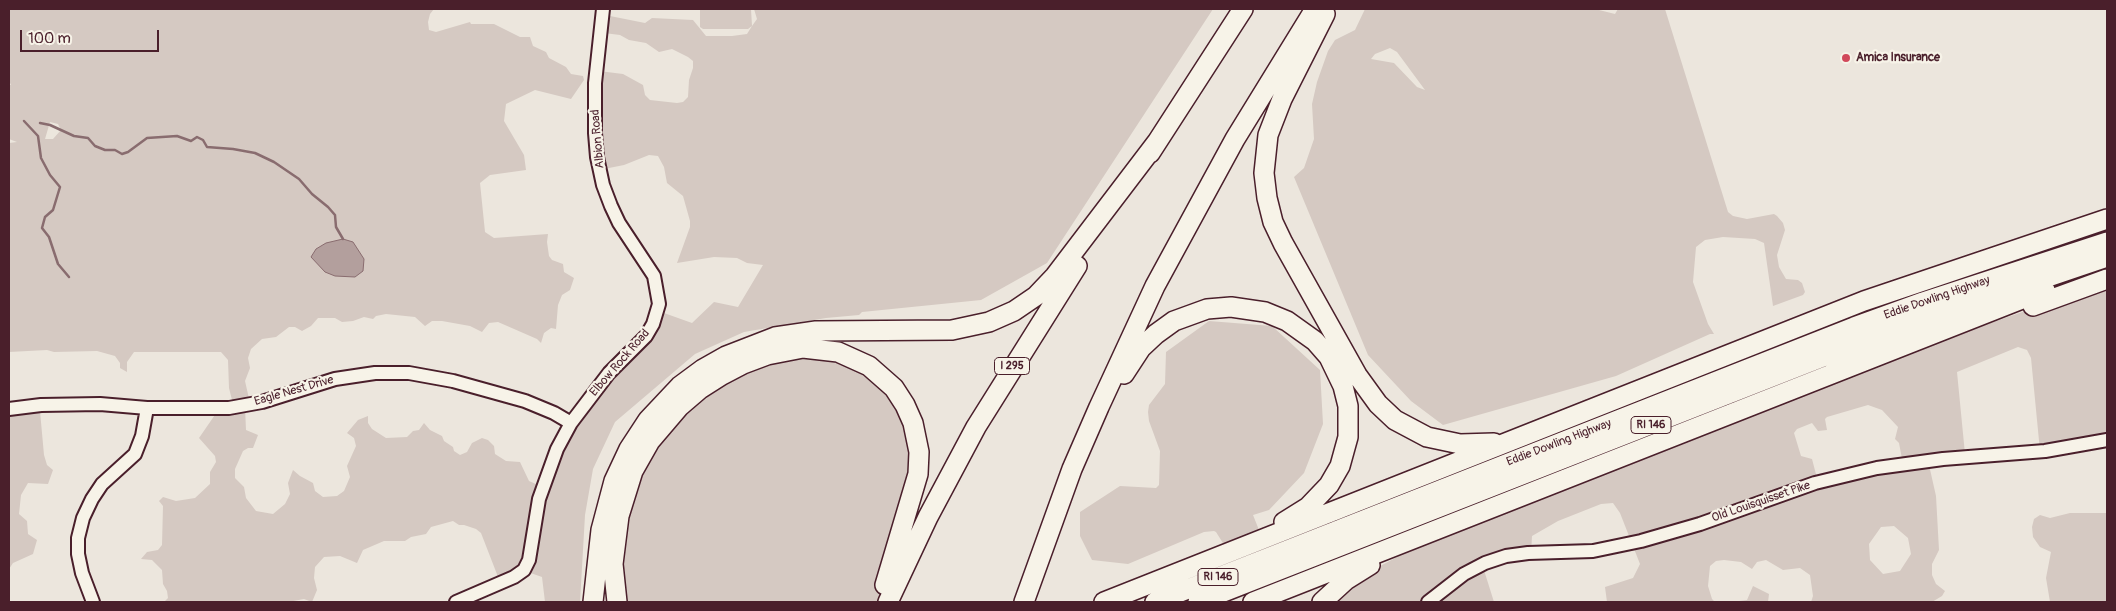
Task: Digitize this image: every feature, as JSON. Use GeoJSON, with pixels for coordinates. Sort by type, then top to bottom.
{"type":"FeatureCollection","features":[{"type":"Feature","properties":{"kind":"highway","name":"I 295"},"geometry":{"type":"LineString","coordinates":[[888,602],[932,510],[984,413],[1243,9]]}},
{"type":"Feature","properties":{"kind":"highway"},"geometry":{"type":"LineString","coordinates":[[1024,602],[1072,470],[1137,323],[1186,227],[1235,139],[1315,9]]}},
{"type":"Feature","properties":{"kind":"highway"},"geometry":{"type":"LineString","coordinates":[[1328,9],[1288,84],[1268,135],[1265,160],[1265,186],[1270,210],[1278,232],[1360,380],[1370,395],[1395,420],[1427,437],[1460,444],[1491,443],[1534,432]]}},
{"type":"Feature","properties":{"kind":"highway"},"geometry":{"type":"LineString","coordinates":[[593,602],[604,514],[617,473],[629,449],[648,420],[680,386],[726,356],[775,337],[816,332],[952,330],[989,322],[1014,311],[1036,296],[1060,271],[1157,142]]}},
{"type":"Feature","properties":{"kind":"highway"},"geometry":{"type":"LineString","coordinates":[[1104,602],[1898,288],[2107,219]]}},
{"type":"Feature","properties":{"kind":"highway"},"geometry":{"type":"LineString","coordinates":[[1800,327],[1927,285],[2107,230]]}},
{"type":"Feature","properties":{"kind":"highway","name":"Eddie Dowling Highway"},"geometry":{"type":"LineString","coordinates":[[1155,602],[1862,324],[1923,302],[2107,242]]}},
{"type":"Feature","properties":{"kind":"highway","name":"Eddie Dowling Highway"},"geometry":{"type":"LineString","coordinates":[[1198,602],[1831,354],[2107,257]]}},
{"type":"Feature","properties":{"kind":"highway"},"geometry":{"type":"LineString","coordinates":[[1253,602],[2107,267]]}},
{"type":"Feature","properties":{"kind":"highway"},"geometry":{"type":"LineString","coordinates":[[1805,385],[2107,279]]}},
{"type":"Feature","properties":{"kind":"highway"},"geometry":{"type":"LineString","coordinates":[[1072,470],[1134,357],[1148,341],[1174,321],[1207,309],[1242,308],[1276,316],[1306,333],[1329,357],[1340,376],[1346,396],[1349,426],[1346,447],[1340,466],[1323,493],[1299,513],[1196,566]]}},
{"type":"Feature","properties":{"kind":"highway"},"geometry":{"type":"LineString","coordinates":[[617,602],[613,564],[618,516],[633,471],[650,441],[679,407],[711,381],[754,359],[779,351],[803,348],[838,352],[869,366],[894,388],[905,405],[913,423],[919,452],[918,474],[880,602]]}},
{"type":"Feature","properties":{"kind":"highway"},"geometry":{"type":"LineString","coordinates":[[1322,602],[1346,580],[1368,566],[1478,513]]}},
{"type":"Feature","properties":{"kind":"street","name":"Albion Road"},"geometry":{"type":"LineString","coordinates":[[603,9],[595,83],[597,157],[603,184],[619,224],[644,259]]}},
{"type":"Feature","properties":{"kind":"street","name":"Elbow Rock Road"},"geometry":{"type":"LineString","coordinates":[[456,602],[524,570],[529,560],[539,499],[557,449],[571,423],[609,373],[646,336],[654,324],[659,304],[658,291],[654,276],[644,259]]}},
{"type":"Feature","properties":{"kind":"street","name":"Eagle Nest Drive"},"geometry":{"type":"LineString","coordinates":[[9,409],[40,405],[100,404],[147,408],[229,408],[262,402],[335,379],[375,373],[409,373],[452,381],[525,401],[554,413],[571,423]]}},
{"type":"Feature","properties":{"kind":"street"},"geometry":{"type":"LineString","coordinates":[[93,602],[82,573],[78,554],[78,538],[83,518],[102,484],[135,454],[142,436],[147,408]]}},
{"type":"Feature","properties":{"kind":"street","name":"Old Louisquisset Pike"},"geometry":{"type":"LineString","coordinates":[[1428,602],[1464,574],[1495,559],[1528,553],[1593,551],[1641,542],[1700,524],[1797,489],[1849,474],[1924,461],[2045,451],[2107,440]]}},
{"type":"Feature","properties":{"kind":"shaded area"},"geometry":{"type":"Polygon","coordinates":[[[9,9],[434,9],[430,14],[428,22],[429,30],[436,32],[470,22],[471,24],[494,24],[520,37],[530,37],[533,46],[546,52],[549,58],[566,67],[571,74],[583,76],[584,80],[571,99],[535,90],[506,104],[504,121],[524,155],[526,170],[490,175],[480,183],[485,232],[494,238],[548,234],[549,256],[552,260],[563,264],[564,272],[574,278],[570,290],[562,295],[558,305],[556,329],[551,328],[544,333],[541,343],[537,339],[498,322],[489,323],[482,332],[470,326],[442,321],[432,321],[425,326],[415,317],[386,314],[376,316],[373,319],[364,317],[342,322],[335,318],[318,318],[311,326],[302,331],[295,327],[289,327],[276,337],[262,339],[251,349],[248,358],[250,368],[245,381],[250,403],[245,407],[246,430],[258,435],[253,448],[243,451],[235,469],[235,478],[244,487],[246,498],[256,511],[273,514],[285,504],[290,494],[288,483],[293,470],[313,483],[315,491],[323,497],[337,496],[344,491],[350,477],[347,466],[356,446],[354,438],[347,433],[358,420],[368,416],[368,423],[372,429],[386,438],[407,437],[413,431],[419,430],[424,423],[430,430],[442,436],[444,441],[460,455],[467,452],[472,443],[482,438],[488,440],[494,446],[495,454],[506,461],[520,462],[529,481],[545,488],[548,487],[574,427],[660,314],[664,313],[692,323],[714,302],[738,307],[763,265],[747,263],[737,258],[714,257],[677,263],[690,227],[690,221],[683,196],[667,183],[664,167],[658,156],[649,155],[624,165],[604,169],[602,166],[599,71],[623,74],[643,85],[645,95],[650,100],[677,103],[683,102],[688,97],[689,80],[693,68],[693,61],[672,49],[659,52],[646,43],[629,40],[620,35],[604,33],[605,15],[645,23],[652,18],[693,20],[706,36],[732,36],[747,34],[757,19],[754,9],[1213,9],[1047,263],[981,300],[862,312],[859,315],[826,318],[744,332],[695,354],[615,422],[593,469],[585,515],[580,602],[545,602],[542,577],[522,570],[500,582],[481,533],[476,529],[459,525],[453,521],[431,527],[426,534],[411,537],[405,541],[384,541],[363,550],[357,563],[340,556],[324,557],[315,567],[314,578],[317,590],[312,602],[304,599],[288,602],[164,602],[168,598],[163,584],[162,570],[152,560],[141,559],[147,552],[158,550],[162,545],[163,506],[159,501],[163,497],[176,501],[195,498],[210,484],[210,472],[216,462],[215,456],[199,438],[219,409],[233,404],[229,388],[228,360],[221,352],[134,352],[127,362],[127,372],[120,368],[120,363],[115,356],[97,351],[54,352],[47,350],[9,352],[9,143],[17,142],[9,139],[9,85],[11,85],[9,81],[9,9]],[[50,122],[45,139],[53,139],[61,130],[58,124],[50,122]]]}},
{"type":"Feature","properties":{"kind":"shaded area"},"geometry":{"type":"Polygon","coordinates":[[[700,9],[751,9],[752,26],[748,29],[703,29],[700,27],[700,9]]]}},
{"type":"Feature","properties":{"kind":"shaded area"},"geometry":{"type":"Polygon","coordinates":[[[1365,9],[1595,9],[1615,14],[1618,9],[1665,9],[1728,212],[1733,216],[1747,219],[1774,214],[1777,216],[1783,223],[1785,230],[1777,255],[1779,267],[1786,279],[1798,280],[1802,283],[1805,292],[1803,295],[1773,306],[1764,243],[1755,239],[1723,237],[1705,240],[1696,247],[1693,282],[1708,324],[1714,334],[1710,334],[1616,376],[1443,425],[1411,401],[1368,355],[1294,177],[1304,168],[1314,139],[1312,104],[1317,82],[1328,51],[1335,40],[1355,30],[1365,9]],[[1390,48],[1375,54],[1371,59],[1394,63],[1417,87],[1425,90],[1397,52],[1390,48]]]}},
{"type":"Feature","properties":{"kind":"shaded area"},"geometry":{"type":"Polygon","coordinates":[[[343,239],[353,242],[364,259],[363,271],[355,277],[335,276],[325,272],[311,257],[316,249],[326,243],[343,239]]]}},
{"type":"Feature","properties":{"kind":"shaded area"},"geometry":{"type":"Polygon","coordinates":[[[2107,283],[2107,441],[2040,451],[2031,358],[2027,350],[2018,347],[1957,372],[1965,454],[1929,465],[1936,496],[1939,550],[1932,564],[1932,575],[1936,584],[1945,591],[1942,596],[1932,602],[1811,602],[1813,596],[1810,575],[1800,568],[1783,570],[1766,560],[1757,562],[1752,569],[1741,562],[1724,560],[1716,561],[1710,566],[1708,586],[1712,599],[1715,602],[1607,602],[1605,587],[1633,578],[1640,564],[1620,513],[1613,503],[1601,504],[1558,521],[1532,536],[1531,554],[1483,567],[1494,602],[1326,602],[1341,587],[1427,541],[1894,356],[2107,283]],[[1868,405],[1827,417],[1825,419],[1827,430],[1818,431],[1812,423],[1797,429],[1794,433],[1801,456],[1812,459],[1818,482],[1903,464],[1899,443],[1895,439],[1898,427],[1882,410],[1868,405]],[[1894,526],[1881,527],[1869,544],[1870,560],[1883,574],[1900,571],[1911,554],[1908,538],[1894,526]]]}},
{"type":"Feature","properties":{"kind":"shaded area"},"geometry":{"type":"Polygon","coordinates":[[[1209,321],[1272,326],[1320,370],[1323,424],[1304,473],[1269,510],[1253,515],[1261,535],[1228,551],[1214,531],[1204,532],[1128,564],[1092,560],[1080,536],[1080,512],[1120,486],[1156,488],[1159,485],[1160,451],[1149,421],[1149,405],[1165,384],[1166,352],[1209,321]]]}},
{"type":"Feature","properties":{"kind":"shaded area"},"geometry":{"type":"Polygon","coordinates":[[[813,348],[891,379],[921,469],[879,602],[623,602],[622,517],[643,459],[704,388],[813,348]]]}},
{"type":"Feature","properties":{"kind":"shaded area"},"geometry":{"type":"Polygon","coordinates":[[[40,411],[44,455],[47,465],[53,470],[48,484],[28,483],[21,495],[19,514],[27,521],[28,534],[37,540],[33,554],[13,563],[9,569],[9,414],[40,411]]]}},
{"type":"Feature","properties":{"kind":"shaded area"},"geometry":{"type":"Polygon","coordinates":[[[2070,513],[2107,513],[2107,602],[2050,602],[2046,578],[2051,552],[2040,547],[2033,537],[2032,527],[2034,519],[2040,515],[2050,518],[2070,513]]]}},
{"type":"Feature","properties":{"kind":"shaded area"},"geometry":{"type":"Polygon","coordinates":[[[1753,586],[1769,594],[1768,602],[1731,602],[1747,600],[1753,586]]]}},
{"type":"Feature","properties":{"kind":"waterway"},"geometry":{"type":"LineString","coordinates":[[24,121],[38,136],[41,158],[50,175],[60,187],[53,210],[45,217],[42,228],[49,237],[58,264],[69,277]]}},
{"type":"Feature","properties":{"kind":"waterway"},"geometry":{"type":"LineString","coordinates":[[40,123],[50,125],[74,136],[88,138],[95,146],[105,150],[115,150],[122,154],[128,152],[147,138],[177,136],[191,141],[197,137],[203,140],[207,147],[255,153],[274,162],[299,179],[312,194],[328,207],[335,215],[336,227],[343,239]]}},
{"type":"Feature","properties":{"kind":"place","name":"Amica Insurance"},"geometry":{"type":"Point","coordinates":[1846,58]}}]}
